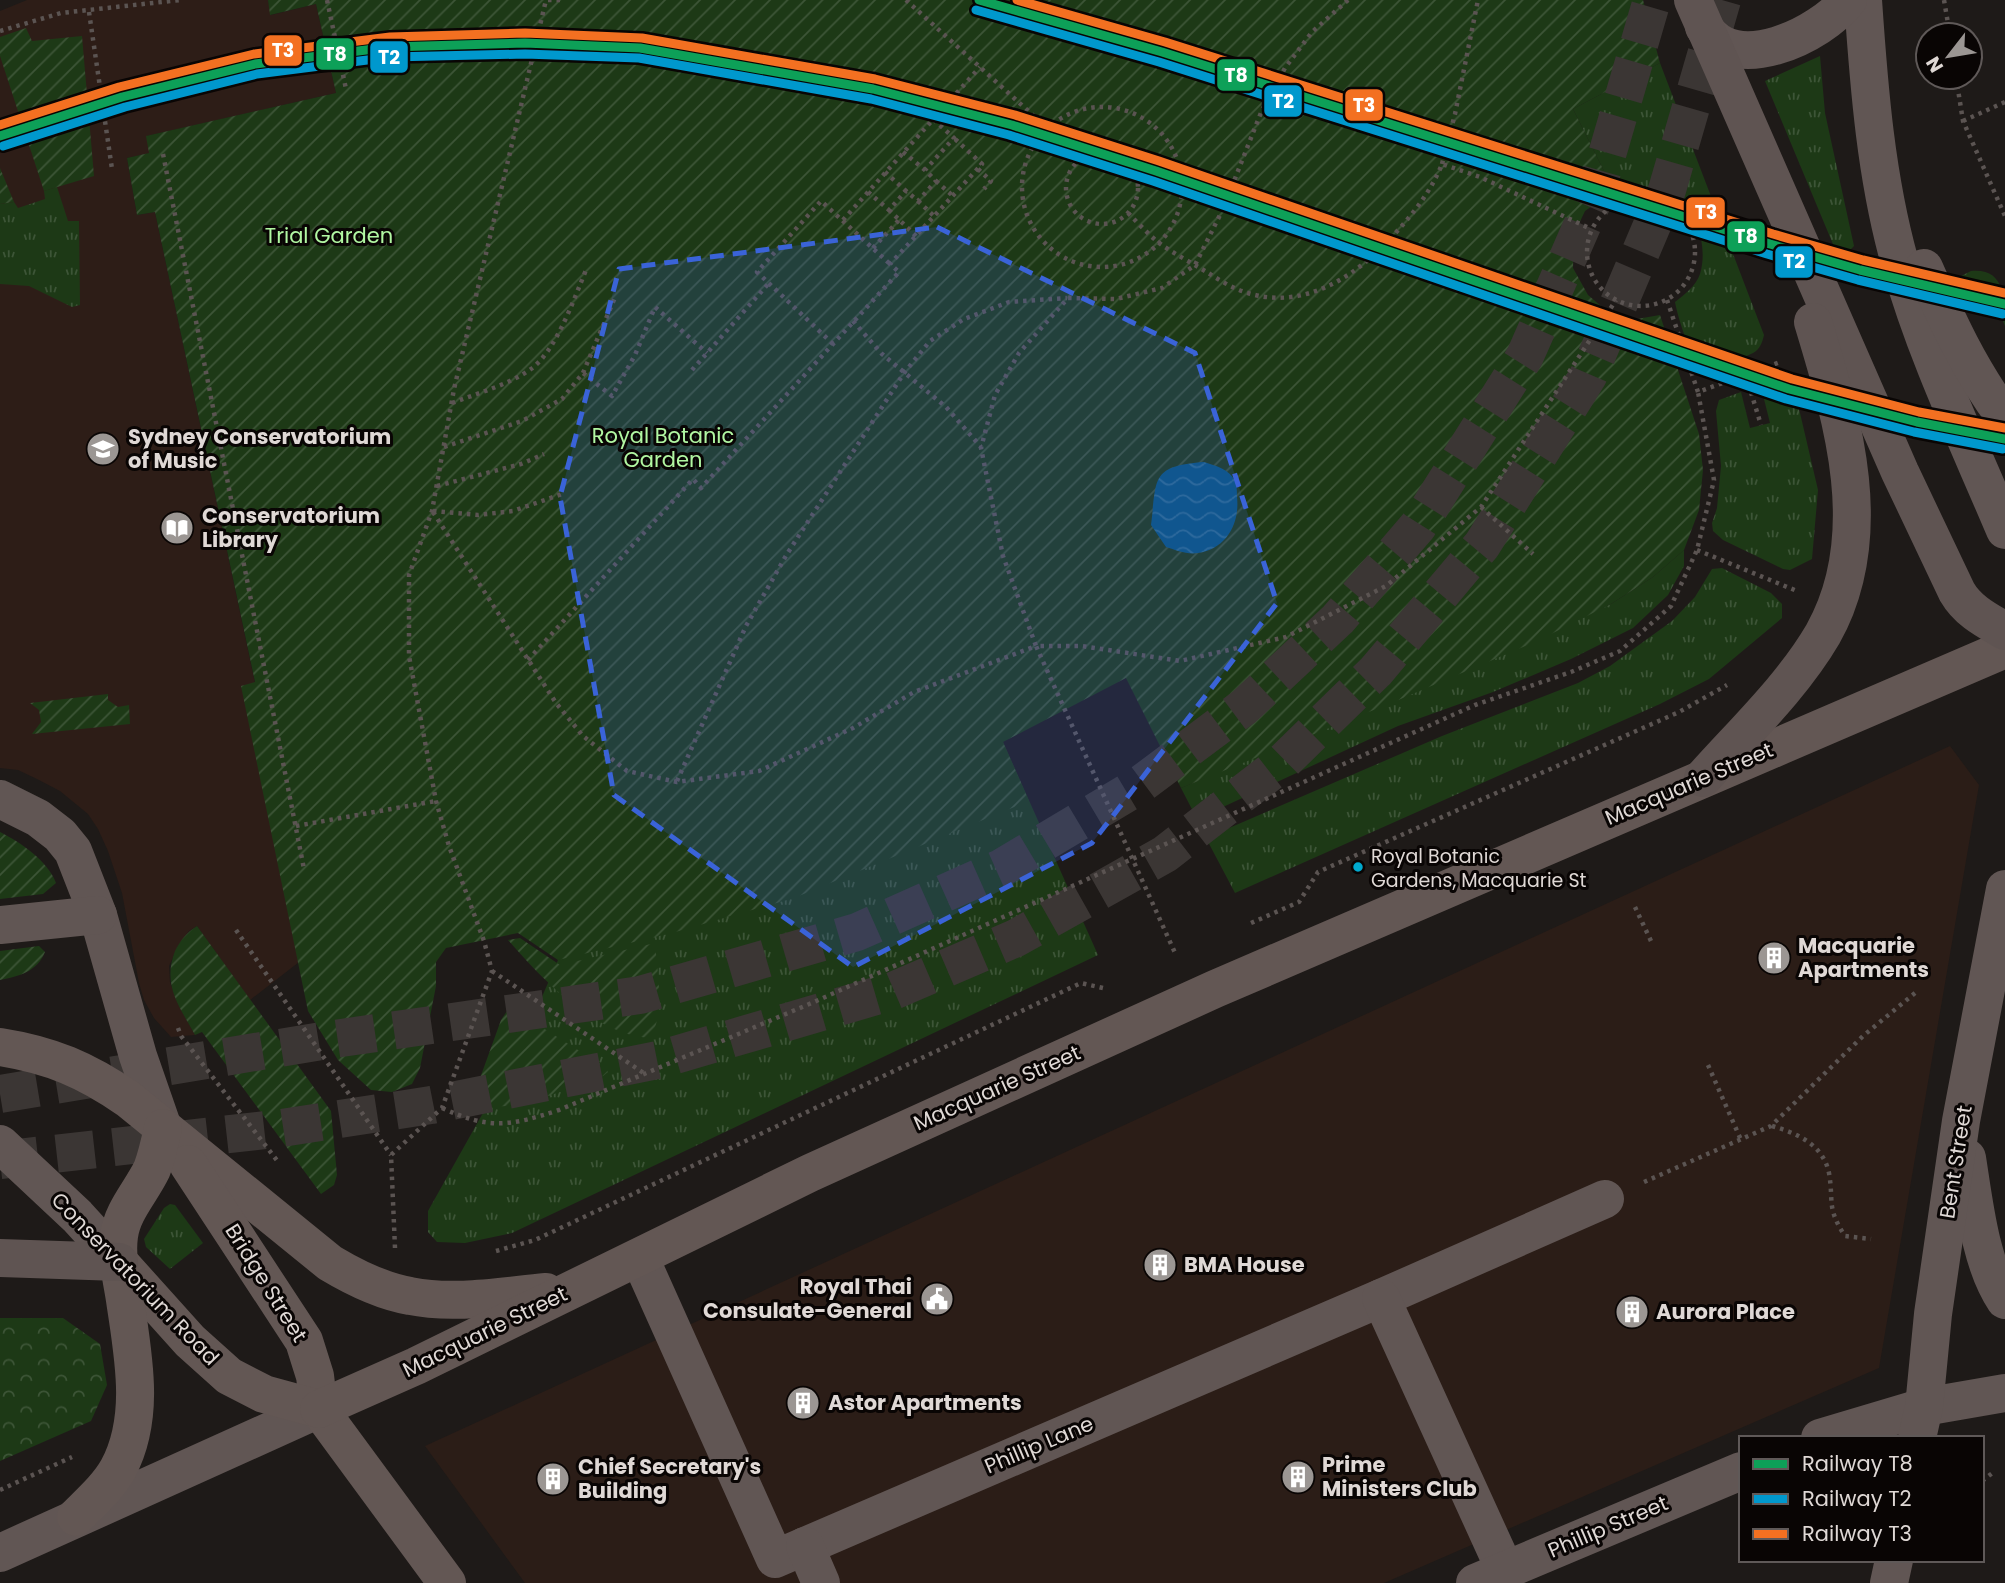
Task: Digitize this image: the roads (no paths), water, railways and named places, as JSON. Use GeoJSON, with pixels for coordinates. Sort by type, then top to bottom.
{"type":"FeatureCollection","features":[{"type":"Feature","properties":{"kind":"highway"},"geometry":{"type":"LineString","coordinates":[[1698,14],[1900,472],[1957,592],[1971,610],[2005,631]]}},
{"type":"Feature","properties":{"kind":"highway"},"geometry":{"type":"LineString","coordinates":[[1703,778],[1794,675],[1817,642],[1835,607],[1850,557],[1851,482],[1841,422],[1815,326],[1764,161]]}},
{"type":"Feature","properties":{"kind":"highway"},"geometry":{"type":"LineString","coordinates":[[0,1258],[119,1262]]}},
{"type":"Feature","properties":{"kind":"main road","name":"Macquarie Street"},"geometry":{"type":"LineString","coordinates":[[319,1409],[640,1258],[810,1173],[1215,989],[2005,649]]}},
{"type":"Feature","properties":{"kind":"main road"},"geometry":{"type":"LineString","coordinates":[[0,1047],[40,1054],[99,1078],[330,1263],[382,1289],[411,1297],[464,1299],[569,1290]]}},
{"type":"Feature","properties":{"kind":"main road"},"geometry":{"type":"LineString","coordinates":[[76,1517],[101,1492],[118,1469],[128,1444],[135,1408],[132,1359],[119,1262],[119,1237],[121,1224],[151,1170],[163,1128]]}},
{"type":"Feature","properties":{"kind":"main road","name":"Bridge Street"},"geometry":{"type":"LineString","coordinates":[[163,1128],[304,1341],[316,1376],[319,1409]]}},
{"type":"Feature","properties":{"kind":"main road","name":"Conservatorium Road"},"geometry":{"type":"LineString","coordinates":[[119,1262],[190,1341],[229,1376],[264,1394],[319,1409]]}},
{"type":"Feature","properties":{"kind":"main road"},"geometry":{"type":"LineString","coordinates":[[319,1409],[447,1583]]}},
{"type":"Feature","properties":{"kind":"street"},"geometry":{"type":"LineString","coordinates":[[1698,14],[1712,39],[1728,47],[1750,50],[1790,41],[1824,24],[1848,0]]}},
{"type":"Feature","properties":{"kind":"street"},"geometry":{"type":"LineString","coordinates":[[1863,0],[1869,77],[1892,229],[1911,298],[2005,530]]}},
{"type":"Feature","properties":{"kind":"street"},"geometry":{"type":"LineString","coordinates":[[1880,163],[1957,340],[1975,373],[2005,417]]}},
{"type":"Feature","properties":{"kind":"street"},"geometry":{"type":"LineString","coordinates":[[0,799],[38,818],[67,843],[77,859],[98,915],[138,1056],[163,1128]]}},
{"type":"Feature","properties":{"kind":"street","name":"Bent Street"},"geometry":{"type":"LineString","coordinates":[[1920,1422],[1961,1121],[2005,889]]}},
{"type":"Feature","properties":{"kind":"street"},"geometry":{"type":"LineString","coordinates":[[0,925],[98,915]]}},
{"type":"Feature","properties":{"kind":"street"},"geometry":{"type":"LineString","coordinates":[[1961,1121],[1981,1232],[1994,1277],[2005,1300]]}},
{"type":"Feature","properties":{"kind":"street","name":"Conservatorium Road"},"geometry":{"type":"LineString","coordinates":[[0,1144],[77,1216],[119,1262]]}},
{"type":"Feature","properties":{"kind":"street","name":"Phillip Lane"},"geometry":{"type":"LineString","coordinates":[[640,1258],[775,1559],[1605,1199]]}},
{"type":"Feature","properties":{"kind":"street"},"geometry":{"type":"LineString","coordinates":[[1381,1298],[1490,1577]]}},
{"type":"Feature","properties":{"kind":"street"},"geometry":{"type":"LineString","coordinates":[[1826,1436],[1883,1417],[1920,1422],[2005,1393]]}},
{"type":"Feature","properties":{"kind":"street","name":"Macquarie Street"},"geometry":{"type":"LineString","coordinates":[[0,1553],[319,1409]]}},
{"type":"Feature","properties":{"kind":"street","name":"Phillip Street"},"geometry":{"type":"LineString","coordinates":[[1490,1577],[1739,1472]]}},
{"type":"Feature","properties":{"kind":"street"},"geometry":{"type":"LineString","coordinates":[[805,1546],[821,1583]]}},
{"type":"Feature","properties":{"kind":"street"},"geometry":{"type":"LineString","coordinates":[[1889,1583],[1894,1562]]}},
{"type":"Feature","properties":{"kind":"water"},"geometry":{"type":"Polygon","coordinates":[[[1204,462],[1226,471],[1235,481],[1237,507],[1233,526],[1223,541],[1208,551],[1190,553],[1166,547],[1151,525],[1156,486],[1165,472],[1174,467],[1204,462]]]}},
{"type":"Feature","properties":{"kind":"tunnel"},"geometry":{"type":"LineString","coordinates":[[0,1094],[334,1039],[640,995],[857,932],[1001,868],[1137,787],[1244,707],[1338,619],[1418,526],[1525,356],[1595,196],[1652,0]]}},
{"type":"Feature","properties":{"kind":"tunnel"},"geometry":{"type":"LineString","coordinates":[[0,1160],[275,1129],[431,1105],[658,1060],[893,991],[1016,938],[1165,854],[1282,763],[1376,671],[1482,545],[1588,376],[1667,190],[1722,0]]}},
{"type":"Feature","properties":{"kind":"rail line","name":"T8"},"geometry":{"type":"LineString","coordinates":[[979,0],[1162,52],[1770,244],[1860,270],[2005,304]]}},
{"type":"Feature","properties":{"kind":"rail line","name":"T3"},"geometry":{"type":"LineString","coordinates":[[1017,0],[1165,42],[1773,234],[1863,260],[2005,293]]}},
{"type":"Feature","properties":{"kind":"rail line","name":"T2"},"geometry":{"type":"LineString","coordinates":[[976,10],[1159,62],[1767,254],[1858,280],[2003,314]]}},
{"type":"Feature","properties":{"kind":"rail line","name":"T3"},"geometry":{"type":"LineString","coordinates":[[0,125],[119,87],[254,54],[390,37],[525,33],[642,38],[875,79],[1015,115],[1159,161],[1792,379],[1919,412],[2005,428]]}},
{"type":"Feature","properties":{"kind":"rail line","name":"T8"},"geometry":{"type":"LineString","coordinates":[[0,136],[122,97],[255,64],[390,47],[525,43],[640,48],[873,89],[1012,125],[1156,171],[1789,389],[1917,422],[2005,439]]}},
{"type":"Feature","properties":{"kind":"rail line","name":"T2"},"geometry":{"type":"LineString","coordinates":[[3,146],[125,107],[257,74],[391,57],[525,54],[639,58],[871,99],[1009,135],[1153,181],[1786,399],[1914,432],[2003,449]]}},
{"type":"Feature","properties":{"kind":"place","name":"Sydney Conservatorium of Music"},"geometry":{"type":"Point","coordinates":[103,449]}},
{"type":"Feature","properties":{"kind":"place","name":"Conservatorium Library"},"geometry":{"type":"Point","coordinates":[177,528]}},
{"type":"Feature","properties":{"kind":"place","name":"Royal Botanic Gardens, Macquarie St"},"geometry":{"type":"Point","coordinates":[1358,867]}},
{"type":"Feature","properties":{"kind":"place","name":"Macquarie Apartments"},"geometry":{"type":"Point","coordinates":[1774,958]}},
{"type":"Feature","properties":{"kind":"place","name":"BMA House"},"geometry":{"type":"Point","coordinates":[1160,1265]}},
{"type":"Feature","properties":{"kind":"place","name":"Royal Thai Consulate-General"},"geometry":{"type":"Point","coordinates":[937,1299]}},
{"type":"Feature","properties":{"kind":"place","name":"Aurora Place"},"geometry":{"type":"Point","coordinates":[1632,1312]}},
{"type":"Feature","properties":{"kind":"place","name":"Astor Apartments"},"geometry":{"type":"Point","coordinates":[803,1403]}},
{"type":"Feature","properties":{"kind":"place","name":"Prime Ministers Club"},"geometry":{"type":"Point","coordinates":[1298,1477]}},
{"type":"Feature","properties":{"kind":"place","name":"Chief Secretary's Building"},"geometry":{"type":"Point","coordinates":[553,1479]}},
{"type":"Feature","properties":{"kind":"park label","name":"Trial Garden"},"geometry":{"type":"Point","coordinates":[329,236]}},
{"type":"Feature","properties":{"kind":"park label","name":"Royal Botanic Garden"},"geometry":{"type":"Point","coordinates":[663,448]}}]}
